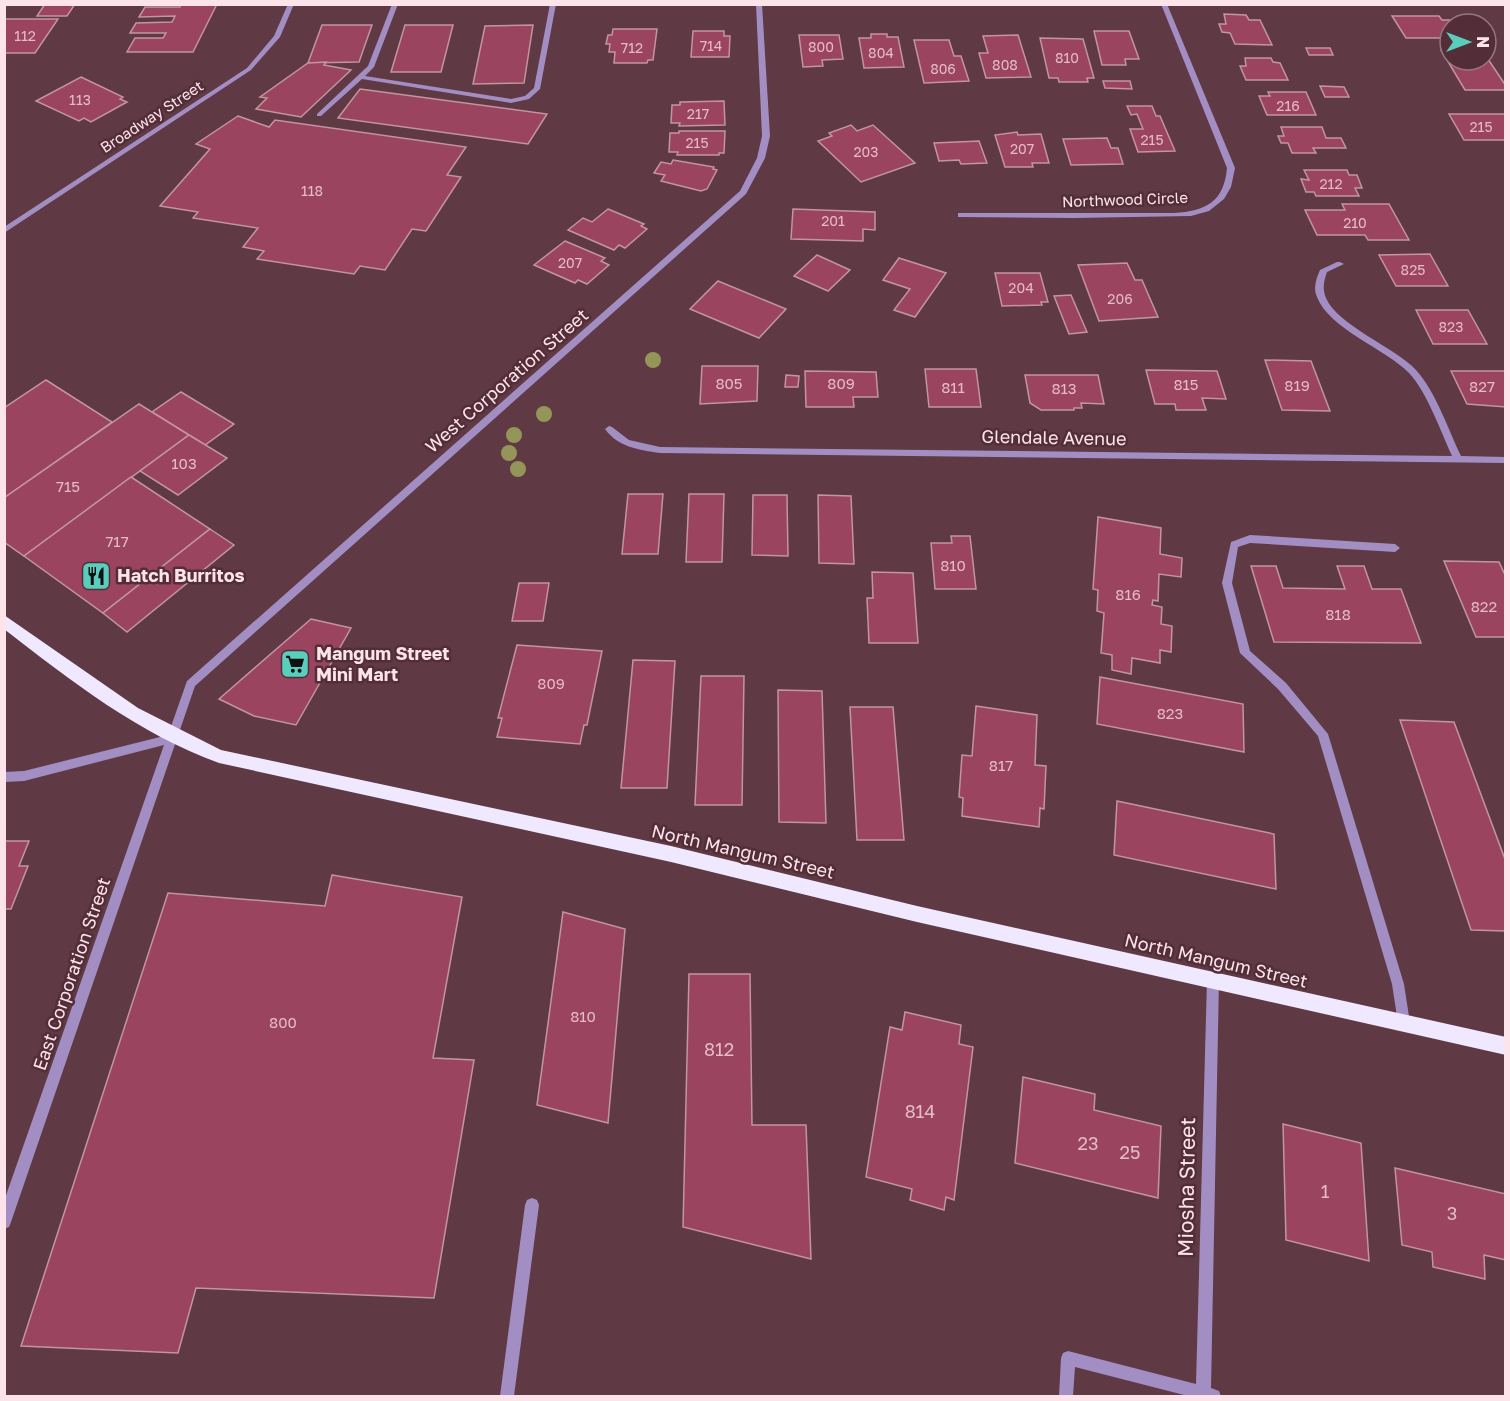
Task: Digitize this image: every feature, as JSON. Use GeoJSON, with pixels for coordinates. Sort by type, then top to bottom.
{"type":"FeatureCollection","features":[{"type":"Feature","properties":{"kind":"main road","name":"North Mangum Street"},"geometry":{"type":"LineString","coordinates":[[4,621],[75,677],[173,738],[219,756],[671,854],[917,914],[1506,1046]]}},
{"type":"Feature","properties":{"kind":"street","name":"Broadway Street"},"geometry":{"type":"LineString","coordinates":[[4,231],[249,69],[277,38],[291,4]]}},
{"type":"Feature","properties":{"kind":"street"},"geometry":{"type":"LineString","coordinates":[[319,115],[371,67],[395,4]]}},
{"type":"Feature","properties":{"kind":"street"},"geometry":{"type":"LineString","coordinates":[[360,77],[511,101],[527,98],[537,89],[553,4]]}},
{"type":"Feature","properties":{"kind":"street"},"geometry":{"type":"LineString","coordinates":[[615,4],[649,4]]}},
{"type":"Feature","properties":{"kind":"street","name":"West Corporation Street"},"geometry":{"type":"LineString","coordinates":[[173,738],[191,684],[743,192],[761,158],[766,136],[759,4]]}},
{"type":"Feature","properties":{"kind":"street","name":"Northwood Circle"},"geometry":{"type":"LineString","coordinates":[[961,215],[1066,217],[1181,214],[1205,209],[1222,197],[1230,183],[1231,168],[1164,4]]}},
{"type":"Feature","properties":{"kind":"street"},"geometry":{"type":"LineString","coordinates":[[1340,264],[1324,270],[1318,282],[1319,295],[1329,310],[1339,319],[1412,371],[1425,389],[1458,460]]}},
{"type":"Feature","properties":{"kind":"street","name":"Glendale Avenue"},"geometry":{"type":"LineString","coordinates":[[609,429],[616,437],[630,444],[660,450],[1506,460]]}},
{"type":"Feature","properties":{"kind":"street"},"geometry":{"type":"LineString","coordinates":[[1395,548],[1250,539],[1234,545],[1227,583],[1245,652],[1282,686],[1323,734],[1398,984],[1404,1023]]}},
{"type":"Feature","properties":{"kind":"street"},"geometry":{"type":"LineString","coordinates":[[4,777],[24,776],[173,738]]}},
{"type":"Feature","properties":{"kind":"street","name":"East Corporation Street"},"geometry":{"type":"LineString","coordinates":[[4,1222],[173,738]]}},
{"type":"Feature","properties":{"kind":"street","name":"Miosha Street"},"geometry":{"type":"LineString","coordinates":[[1066,1396],[1068,1358],[1209,1395],[1213,980]]}},
{"type":"Feature","properties":{"kind":"street"},"geometry":{"type":"LineString","coordinates":[[507,1396],[532,1205]]}},
{"type":"Feature","properties":{"kind":"building"},"geometry":{"type":"Polygon","coordinates":[[[45,4],[75,4],[67,16],[37,16],[45,4]]]}},
{"type":"Feature","properties":{"kind":"building"},"geometry":{"type":"Polygon","coordinates":[[[181,4],[217,4],[193,52],[127,52],[135,38],[163,38],[166,33],[130,33],[136,23],[172,22],[175,16],[139,17],[145,7],[180,7],[181,4]]]}},
{"type":"Feature","properties":{"kind":"building"},"geometry":{"type":"Polygon","coordinates":[[[1224,14],[1246,15],[1249,20],[1260,20],[1272,45],[1235,44],[1230,33],[1222,32],[1219,24],[1226,24],[1224,14]]]}},
{"type":"Feature","properties":{"kind":"building"},"geometry":{"type":"Polygon","coordinates":[[[1392,16],[1438,16],[1438,38],[1406,38],[1392,16]]]}},
{"type":"Feature","properties":{"kind":"building"},"geometry":{"type":"Polygon","coordinates":[[[4,19],[58,19],[35,53],[4,53],[4,19]]]}},
{"type":"Feature","properties":{"kind":"building"},"geometry":{"type":"Polygon","coordinates":[[[322,25],[372,25],[359,62],[308,63],[322,25]]]}},
{"type":"Feature","properties":{"kind":"building"},"geometry":{"type":"Polygon","coordinates":[[[405,25],[453,25],[441,72],[391,72],[405,25]]]}},
{"type":"Feature","properties":{"kind":"building"},"geometry":{"type":"Polygon","coordinates":[[[533,25],[524,83],[473,84],[485,26],[533,25]]]}},
{"type":"Feature","properties":{"kind":"building"},"geometry":{"type":"Polygon","coordinates":[[[613,29],[657,29],[653,60],[648,60],[647,63],[614,63],[615,52],[609,52],[610,44],[606,44],[608,35],[612,35],[613,29]]]}},
{"type":"Feature","properties":{"kind":"building"},"geometry":{"type":"Polygon","coordinates":[[[693,31],[724,31],[724,36],[730,36],[729,57],[691,57],[693,31]]]}},
{"type":"Feature","properties":{"kind":"building"},"geometry":{"type":"Polygon","coordinates":[[[1094,31],[1129,31],[1139,59],[1125,59],[1126,65],[1102,65],[1094,31]]]}},
{"type":"Feature","properties":{"kind":"building"},"geometry":{"type":"Polygon","coordinates":[[[871,34],[898,37],[904,67],[864,68],[859,38],[871,38],[871,34]]]}},
{"type":"Feature","properties":{"kind":"building"},"geometry":{"type":"Polygon","coordinates":[[[799,35],[839,35],[843,59],[822,60],[823,66],[803,67],[799,35]]]}},
{"type":"Feature","properties":{"kind":"building"},"geometry":{"type":"Polygon","coordinates":[[[1018,35],[1031,77],[986,78],[979,53],[988,53],[983,36],[1018,35]]]}},
{"type":"Feature","properties":{"kind":"building"},"geometry":{"type":"Polygon","coordinates":[[[1040,38],[1083,39],[1094,78],[1087,78],[1088,82],[1059,82],[1058,78],[1049,78],[1040,38]]]}},
{"type":"Feature","properties":{"kind":"building"},"geometry":{"type":"Polygon","coordinates":[[[914,40],[949,40],[954,56],[961,56],[969,81],[924,83],[914,40]]]}},
{"type":"Feature","properties":{"kind":"building"},"geometry":{"type":"Polygon","coordinates":[[[1306,48],[1330,48],[1333,55],[1309,55],[1306,48]]]}},
{"type":"Feature","properties":{"kind":"building"},"geometry":{"type":"Polygon","coordinates":[[[1245,58],[1271,58],[1273,62],[1280,63],[1288,80],[1246,80],[1240,66],[1246,66],[1245,58]]]}},
{"type":"Feature","properties":{"kind":"building"},"geometry":{"type":"Polygon","coordinates":[[[326,62],[324,65],[351,70],[301,117],[256,109],[267,98],[260,97],[308,63],[326,62]]]}},
{"type":"Feature","properties":{"kind":"building"},"geometry":{"type":"Polygon","coordinates":[[[1454,72],[1497,72],[1506,86],[1506,90],[1465,90],[1454,72]]]}},
{"type":"Feature","properties":{"kind":"building"},"geometry":{"type":"Polygon","coordinates":[[[81,77],[123,97],[120,99],[127,102],[91,122],[84,118],[79,121],[36,101],[81,77]]]}},
{"type":"Feature","properties":{"kind":"building"},"geometry":{"type":"Polygon","coordinates":[[[1103,81],[1130,81],[1132,89],[1105,88],[1103,81]]]}},
{"type":"Feature","properties":{"kind":"building"},"geometry":{"type":"Polygon","coordinates":[[[1320,86],[1344,87],[1349,97],[1325,97],[1320,86]]]}},
{"type":"Feature","properties":{"kind":"building"},"geometry":{"type":"Polygon","coordinates":[[[360,89],[547,114],[528,144],[338,118],[360,89]]]}},
{"type":"Feature","properties":{"kind":"building"},"geometry":{"type":"Polygon","coordinates":[[[1268,92],[1306,92],[1316,115],[1267,115],[1259,96],[1270,96],[1268,92]]]}},
{"type":"Feature","properties":{"kind":"building"},"geometry":{"type":"Polygon","coordinates":[[[724,101],[725,125],[679,126],[680,123],[671,123],[672,105],[680,105],[680,102],[724,101]]]}},
{"type":"Feature","properties":{"kind":"building"},"geometry":{"type":"Polygon","coordinates":[[[1127,106],[1152,106],[1156,116],[1160,116],[1175,151],[1138,152],[1130,129],[1143,129],[1137,114],[1131,115],[1127,106]]]}},
{"type":"Feature","properties":{"kind":"building"},"geometry":{"type":"Polygon","coordinates":[[[1449,114],[1506,114],[1506,140],[1464,140],[1449,114]]]}},
{"type":"Feature","properties":{"kind":"building"},"geometry":{"type":"Polygon","coordinates":[[[238,116],[269,127],[275,120],[466,147],[447,175],[461,177],[426,231],[412,229],[385,270],[360,266],[354,274],[257,259],[264,251],[243,247],[258,228],[193,218],[198,212],[160,206],[210,149],[196,144],[238,116]]]}},
{"type":"Feature","properties":{"kind":"building"},"geometry":{"type":"Polygon","coordinates":[[[851,125],[857,131],[873,125],[915,163],[861,182],[818,141],[832,136],[829,133],[851,125]]]}},
{"type":"Feature","properties":{"kind":"building"},"geometry":{"type":"Polygon","coordinates":[[[1281,127],[1322,127],[1326,138],[1341,138],[1346,148],[1313,148],[1316,153],[1292,153],[1288,143],[1281,143],[1278,136],[1284,136],[1281,127]]]}},
{"type":"Feature","properties":{"kind":"building"},"geometry":{"type":"Polygon","coordinates":[[[679,131],[725,131],[724,153],[677,155],[678,152],[669,152],[670,133],[679,133],[679,131]]]}},
{"type":"Feature","properties":{"kind":"building"},"geometry":{"type":"Polygon","coordinates":[[[1017,132],[1018,135],[1041,134],[1049,163],[1032,163],[1033,167],[1005,167],[995,135],[1017,132]]]}},
{"type":"Feature","properties":{"kind":"building"},"geometry":{"type":"Polygon","coordinates":[[[1107,138],[1111,148],[1118,148],[1123,164],[1071,165],[1063,139],[1107,138]]]}},
{"type":"Feature","properties":{"kind":"building"},"geometry":{"type":"Polygon","coordinates":[[[979,141],[987,163],[961,164],[959,160],[939,161],[934,143],[979,141]]]}},
{"type":"Feature","properties":{"kind":"building"},"geometry":{"type":"Polygon","coordinates":[[[673,160],[714,167],[713,169],[717,170],[707,189],[701,191],[661,181],[665,175],[654,173],[661,162],[671,164],[673,160]]]}},
{"type":"Feature","properties":{"kind":"building"},"geometry":{"type":"Polygon","coordinates":[[[1304,170],[1347,170],[1349,175],[1357,175],[1362,188],[1355,188],[1359,196],[1316,196],[1314,192],[1306,192],[1301,179],[1309,180],[1304,170]]]}},
{"type":"Feature","properties":{"kind":"building"},"geometry":{"type":"Polygon","coordinates":[[[1342,204],[1389,204],[1409,240],[1368,240],[1365,235],[1317,235],[1305,210],[1345,210],[1342,204]]]}},
{"type":"Feature","properties":{"kind":"building"},"geometry":{"type":"Polygon","coordinates":[[[608,209],[644,224],[641,226],[647,229],[625,248],[619,245],[614,250],[568,230],[583,218],[592,222],[608,209]]]}},
{"type":"Feature","properties":{"kind":"building"},"geometry":{"type":"Polygon","coordinates":[[[793,209],[875,212],[875,230],[863,229],[863,241],[791,239],[793,209]]]}},
{"type":"Feature","properties":{"kind":"building"},"geometry":{"type":"Polygon","coordinates":[[[565,241],[605,258],[601,261],[609,265],[587,284],[578,280],[575,283],[534,265],[565,241]]]}},
{"type":"Feature","properties":{"kind":"building"},"geometry":{"type":"Polygon","coordinates":[[[1430,254],[1448,286],[1396,286],[1379,255],[1430,254]]]}},
{"type":"Feature","properties":{"kind":"building"},"geometry":{"type":"Polygon","coordinates":[[[817,255],[850,270],[828,291],[794,276],[817,255]]]}},
{"type":"Feature","properties":{"kind":"building"},"geometry":{"type":"Polygon","coordinates":[[[899,258],[946,273],[915,317],[894,310],[910,289],[883,280],[899,258]]]}},
{"type":"Feature","properties":{"kind":"building"},"geometry":{"type":"Polygon","coordinates":[[[1127,263],[1135,280],[1142,280],[1158,317],[1099,321],[1078,265],[1127,263]]]}},
{"type":"Feature","properties":{"kind":"building"},"geometry":{"type":"Polygon","coordinates":[[[995,273],[1040,273],[1048,302],[1041,302],[1042,305],[1002,306],[995,273]]]}},
{"type":"Feature","properties":{"kind":"building"},"geometry":{"type":"Polygon","coordinates":[[[718,281],[786,309],[759,338],[690,309],[718,281]]]}},
{"type":"Feature","properties":{"kind":"building"},"geometry":{"type":"Polygon","coordinates":[[[1071,295],[1087,332],[1069,334],[1054,296],[1071,295]]]}},
{"type":"Feature","properties":{"kind":"building"},"geometry":{"type":"Polygon","coordinates":[[[1416,310],[1468,310],[1487,344],[1433,344],[1416,310]]]}},
{"type":"Feature","properties":{"kind":"building"},"geometry":{"type":"Polygon","coordinates":[[[1265,360],[1311,361],[1330,411],[1282,410],[1265,360]]]}},
{"type":"Feature","properties":{"kind":"building"},"geometry":{"type":"Polygon","coordinates":[[[702,366],[758,366],[757,401],[700,404],[702,366]]]}},
{"type":"Feature","properties":{"kind":"building"},"geometry":{"type":"Polygon","coordinates":[[[925,369],[976,369],[981,407],[929,407],[925,369]]]}},
{"type":"Feature","properties":{"kind":"building"},"geometry":{"type":"Polygon","coordinates":[[[1146,370],[1217,371],[1226,399],[1202,398],[1206,410],[1176,410],[1175,404],[1155,404],[1146,370]]]}},
{"type":"Feature","properties":{"kind":"building"},"geometry":{"type":"Polygon","coordinates":[[[805,371],[876,372],[878,397],[853,397],[854,407],[806,407],[805,371]]]}},
{"type":"Feature","properties":{"kind":"building"},"geometry":{"type":"Polygon","coordinates":[[[1451,371],[1506,371],[1506,407],[1467,404],[1451,371]]]}},
{"type":"Feature","properties":{"kind":"building"},"geometry":{"type":"Polygon","coordinates":[[[786,375],[799,376],[798,387],[785,387],[786,375]]]}},
{"type":"Feature","properties":{"kind":"building"},"geometry":{"type":"Polygon","coordinates":[[[1025,375],[1098,375],[1104,404],[1081,403],[1082,408],[1074,408],[1074,410],[1041,410],[1030,403],[1025,375]]]}},
{"type":"Feature","properties":{"kind":"building"},"geometry":{"type":"Polygon","coordinates":[[[46,380],[112,422],[4,498],[4,408],[46,380]]]}},
{"type":"Feature","properties":{"kind":"building"},"geometry":{"type":"Polygon","coordinates":[[[181,392],[234,424],[205,445],[152,412],[181,392]]]}},
{"type":"Feature","properties":{"kind":"building"},"geometry":{"type":"Polygon","coordinates":[[[139,404],[189,435],[24,556],[4,542],[4,498],[139,404]]]}},
{"type":"Feature","properties":{"kind":"building"},"geometry":{"type":"Polygon","coordinates":[[[189,435],[227,458],[178,495],[140,471],[189,435]]]}},
{"type":"Feature","properties":{"kind":"building"},"geometry":{"type":"Polygon","coordinates":[[[131,477],[210,529],[103,613],[24,556],[131,477]]]}},
{"type":"Feature","properties":{"kind":"building"},"geometry":{"type":"Polygon","coordinates":[[[628,494],[663,494],[658,554],[622,554],[628,494]]]}},
{"type":"Feature","properties":{"kind":"building"},"geometry":{"type":"Polygon","coordinates":[[[689,494],[724,494],[722,562],[686,562],[689,494]]]}},
{"type":"Feature","properties":{"kind":"building"},"geometry":{"type":"Polygon","coordinates":[[[753,495],[787,495],[788,556],[752,555],[753,495]]]}},
{"type":"Feature","properties":{"kind":"building"},"geometry":{"type":"Polygon","coordinates":[[[818,495],[851,496],[854,564],[819,563],[818,495]]]}},
{"type":"Feature","properties":{"kind":"building"},"geometry":{"type":"Polygon","coordinates":[[[1098,517],[1161,528],[1160,554],[1182,558],[1181,577],[1159,574],[1158,601],[1153,600],[1152,605],[1162,607],[1161,624],[1172,626],[1171,652],[1160,650],[1160,663],[1132,658],[1131,674],[1112,670],[1112,655],[1101,653],[1104,613],[1097,611],[1098,590],[1093,589],[1098,517]]]}},
{"type":"Feature","properties":{"kind":"building"},"geometry":{"type":"Polygon","coordinates":[[[210,529],[234,545],[127,632],[103,613],[210,529]]]}},
{"type":"Feature","properties":{"kind":"building"},"geometry":{"type":"Polygon","coordinates":[[[951,536],[970,536],[976,589],[935,589],[931,543],[952,543],[951,536]]]}},
{"type":"Feature","properties":{"kind":"building"},"geometry":{"type":"Polygon","coordinates":[[[1444,561],[1499,562],[1506,577],[1506,637],[1476,637],[1444,561]]]}},
{"type":"Feature","properties":{"kind":"building"},"geometry":{"type":"Polygon","coordinates":[[[1251,566],[1276,566],[1283,588],[1345,589],[1337,566],[1364,566],[1372,589],[1401,589],[1421,643],[1274,642],[1251,566]]]}},
{"type":"Feature","properties":{"kind":"building"},"geometry":{"type":"Polygon","coordinates":[[[872,572],[913,573],[918,643],[869,643],[867,598],[873,598],[872,572]]]}},
{"type":"Feature","properties":{"kind":"building"},"geometry":{"type":"Polygon","coordinates":[[[519,583],[549,583],[543,621],[512,621],[519,583]]]}},
{"type":"Feature","properties":{"kind":"building","name":"Mangum Street Mini Mart"},"geometry":{"type":"Polygon","coordinates":[[[311,619],[351,628],[296,725],[254,716],[219,699],[311,619]]]}},
{"type":"Feature","properties":{"kind":"building"},"geometry":{"type":"Polygon","coordinates":[[[517,645],[602,651],[587,725],[584,725],[580,744],[497,737],[502,718],[498,718],[517,645]]]}},
{"type":"Feature","properties":{"kind":"building"},"geometry":{"type":"Polygon","coordinates":[[[633,660],[675,661],[667,788],[621,788],[633,660]]]}},
{"type":"Feature","properties":{"kind":"building"},"geometry":{"type":"Polygon","coordinates":[[[701,676],[744,676],[742,805],[695,805],[701,676]]]}},
{"type":"Feature","properties":{"kind":"building"},"geometry":{"type":"Polygon","coordinates":[[[1100,677],[1243,704],[1244,752],[1097,724],[1100,677]]]}},
{"type":"Feature","properties":{"kind":"building"},"geometry":{"type":"Polygon","coordinates":[[[778,690],[822,691],[826,823],[779,822],[778,690]]]}},
{"type":"Feature","properties":{"kind":"building"},"geometry":{"type":"Polygon","coordinates":[[[976,706],[1037,715],[1035,765],[1046,766],[1044,809],[1040,808],[1039,827],[962,816],[963,798],[959,797],[962,755],[972,756],[976,706]]]}},
{"type":"Feature","properties":{"kind":"building"},"geometry":{"type":"Polygon","coordinates":[[[850,707],[893,707],[904,840],[857,840],[850,707]]]}},
{"type":"Feature","properties":{"kind":"building"},"geometry":{"type":"Polygon","coordinates":[[[1400,720],[1454,722],[1506,862],[1506,931],[1471,930],[1400,720]]]}},
{"type":"Feature","properties":{"kind":"building"},"geometry":{"type":"Polygon","coordinates":[[[1117,801],[1274,834],[1276,889],[1114,855],[1117,801]]]}},
{"type":"Feature","properties":{"kind":"building"},"geometry":{"type":"Polygon","coordinates":[[[4,841],[29,841],[19,866],[28,866],[11,909],[4,909],[4,841]]]}},
{"type":"Feature","properties":{"kind":"building"},"geometry":{"type":"Polygon","coordinates":[[[332,875],[462,897],[433,1058],[474,1060],[434,1298],[196,1288],[178,1353],[21,1346],[168,893],[325,906],[332,875]]]}},
{"type":"Feature","properties":{"kind":"building"},"geometry":{"type":"Polygon","coordinates":[[[563,912],[625,929],[608,1123],[537,1105],[563,912]]]}},
{"type":"Feature","properties":{"kind":"building"},"geometry":{"type":"Polygon","coordinates":[[[689,974],[750,974],[752,1125],[806,1125],[811,1259],[683,1227],[689,974]]]}},
{"type":"Feature","properties":{"kind":"building"},"geometry":{"type":"Polygon","coordinates":[[[905,1012],[961,1025],[959,1044],[973,1047],[954,1200],[946,1197],[944,1210],[910,1200],[912,1189],[866,1177],[890,1027],[902,1030],[905,1012]]]}},
{"type":"Feature","properties":{"kind":"building"},"geometry":{"type":"Polygon","coordinates":[[[1023,1077],[1095,1094],[1094,1110],[1161,1126],[1158,1198],[1015,1163],[1023,1077]]]}},
{"type":"Feature","properties":{"kind":"building"},"geometry":{"type":"Polygon","coordinates":[[[1283,1124],[1361,1143],[1369,1261],[1286,1240],[1283,1124]]]}},
{"type":"Feature","properties":{"kind":"building"},"geometry":{"type":"Polygon","coordinates":[[[1395,1168],[1506,1194],[1506,1260],[1484,1255],[1485,1279],[1433,1267],[1432,1252],[1402,1245],[1395,1168]]]}},
{"type":"Feature","properties":{"kind":"place","name":"Hatch Burritos"},"geometry":{"type":"Point","coordinates":[96,576]}},
{"type":"Feature","properties":{"kind":"place","name":"Mangum Street Mini Mart"},"geometry":{"type":"Point","coordinates":[295,664]}}]}
